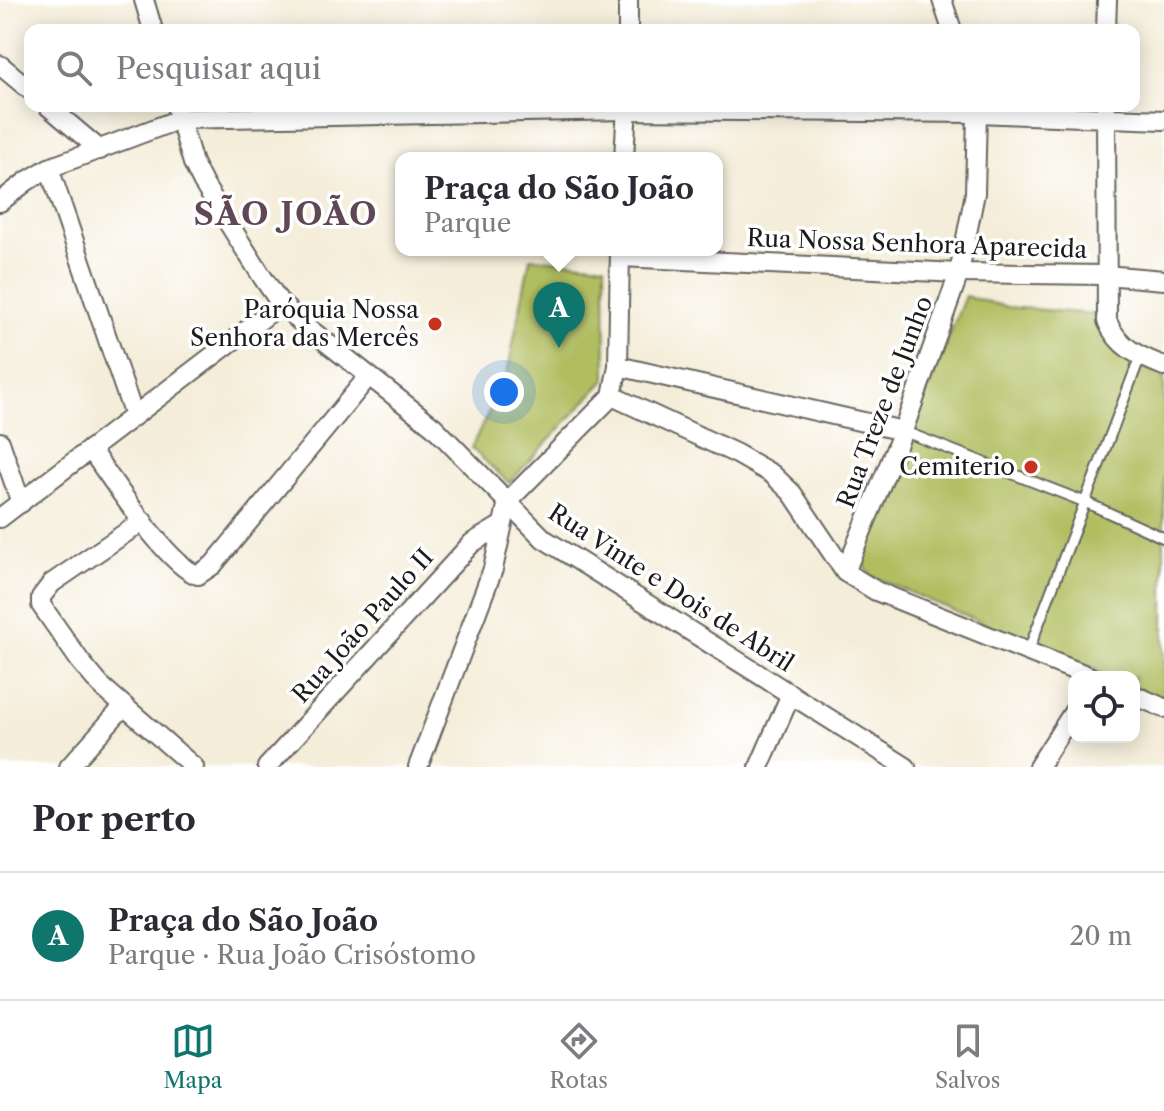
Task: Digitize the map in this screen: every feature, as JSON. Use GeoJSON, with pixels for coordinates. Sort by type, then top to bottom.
{"type":"FeatureCollection","features":[{"type":"Feature","properties":{"kind":"street"},"geometry":{"type":"LineString","coordinates":[[144,0],[151,24]]}},
{"type":"Feature","properties":{"kind":"street"},"geometry":{"type":"LineString","coordinates":[[628,0],[628,24]]}},
{"type":"Feature","properties":{"kind":"street"},"geometry":{"type":"LineString","coordinates":[[942,0],[950,24]]}},
{"type":"Feature","properties":{"kind":"street"},"geometry":{"type":"LineString","coordinates":[[1106,24],[1107,0]]}},
{"type":"Feature","properties":{"kind":"street"},"geometry":{"type":"LineString","coordinates":[[0,65],[24,85]]}},
{"type":"Feature","properties":{"kind":"street"},"geometry":{"type":"LineString","coordinates":[[55,112],[100,150]]}},
{"type":"Feature","properties":{"kind":"street"},"geometry":{"type":"LineString","coordinates":[[0,202],[49,168],[100,150],[178,112]]}},
{"type":"Feature","properties":{"kind":"street","name":"Rua Vinte e Dois de Abril"},"geometry":{"type":"LineString","coordinates":[[178,112],[203,183],[281,304],[434,427],[527,524],[566,555],[906,767]]}},
{"type":"Feature","properties":{"kind":"street"},"geometry":{"type":"LineString","coordinates":[[624,152],[627,112]]}},
{"type":"Feature","properties":{"kind":"street","name":"Rua Treze de Junho"},"geometry":{"type":"LineString","coordinates":[[845,572],[903,431],[959,273],[975,193],[976,112]]}},
{"type":"Feature","properties":{"kind":"street"},"geometry":{"type":"LineString","coordinates":[[1164,120],[1106,112],[1105,275],[1107,321],[1117,339],[1140,357],[1164,366]]}},
{"type":"Feature","properties":{"kind":"street"},"geometry":{"type":"LineString","coordinates":[[49,168],[134,416]]}},
{"type":"Feature","properties":{"kind":"street"},"geometry":{"type":"LineString","coordinates":[[418,767],[493,569],[508,501],[612,396],[618,366],[620,256]]}},
{"type":"Feature","properties":{"kind":"street","name":"Rua Nossa Senhora Aparecida"},"geometry":{"type":"LineString","coordinates":[[671,256],[959,273],[1105,275],[1164,280]]}},
{"type":"Feature","properties":{"kind":"street"},"geometry":{"type":"LineString","coordinates":[[0,518],[281,304]]}},
{"type":"Feature","properties":{"kind":"street"},"geometry":{"type":"LineString","coordinates":[[618,366],[903,431]]}},
{"type":"Feature","properties":{"kind":"street"},"geometry":{"type":"LineString","coordinates":[[90,449],[181,567],[198,575],[206,572],[368,377]]}},
{"type":"Feature","properties":{"kind":"street"},"geometry":{"type":"LineString","coordinates":[[612,396],[737,454],[772,474],[792,493],[845,572],[876,591],[1076,671]]}},
{"type":"Feature","properties":{"kind":"street"},"geometry":{"type":"LineString","coordinates":[[0,442],[21,503]]}},
{"type":"Feature","properties":{"kind":"street"},"geometry":{"type":"LineString","coordinates":[[143,521],[52,583],[41,601],[43,611],[80,661],[124,706],[194,767]]}},
{"type":"Feature","properties":{"kind":"street","name":"Rua João Paulo II"},"geometry":{"type":"LineString","coordinates":[[267,767],[472,543],[502,525]]}},
{"type":"Feature","properties":{"kind":"street"},"geometry":{"type":"LineString","coordinates":[[759,767],[791,694]]}},
{"type":"Feature","properties":{"kind":"street"},"geometry":{"type":"LineString","coordinates":[[1140,698],[1164,708]]}},
{"type":"Feature","properties":{"kind":"street"},"geometry":{"type":"LineString","coordinates":[[69,767],[124,706]]}},
{"type":"Feature","properties":{"kind":"street"},"geometry":{"type":"LineString","coordinates":[[1038,767],[1068,720]]}},
{"type":"Feature","properties":{"kind":"lane"},"geometry":{"type":"LineString","coordinates":[[1028,652],[1140,357]]}},
{"type":"Feature","properties":{"kind":"lane"},"geometry":{"type":"LineString","coordinates":[[903,431],[1085,502],[1164,538]]}},
{"type":"Feature","properties":{"kind":"green space"},"geometry":{"type":"Polygon","coordinates":[[[530,258],[605,265],[606,379],[509,483],[471,448],[507,375],[530,258]]]}},
{"type":"Feature","properties":{"kind":"green space","name":"Cemiterio"},"geometry":{"type":"Polygon","coordinates":[[[965,296],[1007,307],[1092,314],[1120,356],[1164,375],[1164,700],[1140,690],[1140,671],[1096,671],[871,576],[861,559],[965,296]]]}},
{"type":"Feature","properties":{"kind":"place","name":"Paróquia Nossa Senhora das Mercês"},"geometry":{"type":"Point","coordinates":[435,324]}},
{"type":"Feature","properties":{"kind":"place","name":"Praça do São João"},"geometry":{"type":"Point","coordinates":[559,348]}},
{"type":"Feature","properties":{"kind":"place","name":"Cemiterio"},"geometry":{"type":"Point","coordinates":[1031,467]}},
{"type":"Feature","properties":{"kind":"district","name":"SÃO JOÃO"},"geometry":{"type":"Point","coordinates":[286,214]}}]}
